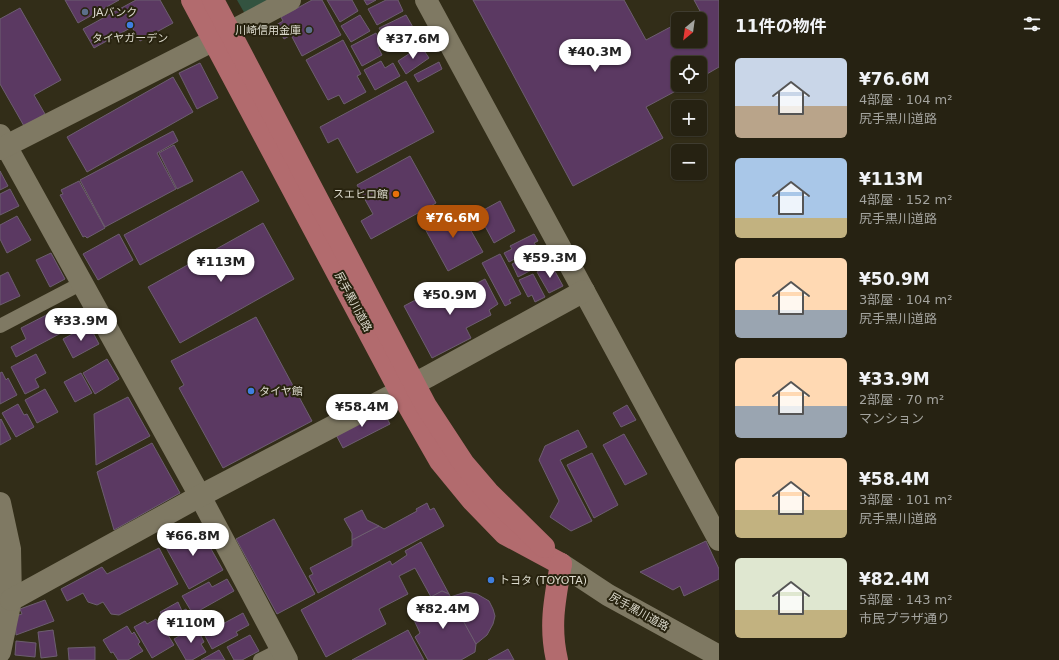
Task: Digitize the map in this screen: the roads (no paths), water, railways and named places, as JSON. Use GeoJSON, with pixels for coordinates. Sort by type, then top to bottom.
{"type":"FeatureCollection","features":[{"type":"Feature","properties":{"kind":"main road","name":"尻手黒川道路"},"geometry":{"type":"LineString","coordinates":[[192,0],[222,36],[407,387],[440,461],[472,500],[505,534],[561,564]]}},
{"type":"Feature","properties":{"kind":"main road","name":"尻手黒川道路"},"geometry":{"type":"LineString","coordinates":[[212,0],[222,36]]}},
{"type":"Feature","properties":{"kind":"main road"},"geometry":{"type":"LineString","coordinates":[[557,660],[554,645],[553,607],[561,564]]}},
{"type":"Feature","properties":{"kind":"street"},"geometry":{"type":"LineString","coordinates":[[426,0],[719,540]]}},
{"type":"Feature","properties":{"kind":"street"},"geometry":{"type":"LineString","coordinates":[[277,3],[222,36],[2,143],[82,283],[200,496],[284,655]]}},
{"type":"Feature","properties":{"kind":"street"},"geometry":{"type":"LineString","coordinates":[[11,600],[200,496],[407,387],[584,291]]}},
{"type":"Feature","properties":{"kind":"street"},"geometry":{"type":"LineString","coordinates":[[0,503],[10,548],[11,600],[0,652]]}},
{"type":"Feature","properties":{"kind":"street","name":"尻手黒川道路"},"geometry":{"type":"LineString","coordinates":[[561,564],[608,595],[719,656]]}},
{"type":"Feature","properties":{"kind":"lane"},"geometry":{"type":"LineString","coordinates":[[0,326],[82,283]]}},
{"type":"Feature","properties":{"kind":"lane"},"geometry":{"type":"LineString","coordinates":[[260,660],[284,655]]}},
{"type":"Feature","properties":{"kind":"place","name":"JAバンク"},"geometry":{"type":"Point","coordinates":[85,12]}},
{"type":"Feature","properties":{"kind":"place","name":"タイヤガーデン"},"geometry":{"type":"Point","coordinates":[130,25]}},
{"type":"Feature","properties":{"kind":"place","name":"川崎信用金庫"},"geometry":{"type":"Point","coordinates":[309,30]}},
{"type":"Feature","properties":{"kind":"place","name":"スエヒロ館"},"geometry":{"type":"Point","coordinates":[396,194]}},
{"type":"Feature","properties":{"kind":"place","name":"タイヤ館"},"geometry":{"type":"Point","coordinates":[251,391]}},
{"type":"Feature","properties":{"kind":"place","name":"トヨタ (TOYOTA)"},"geometry":{"type":"Point","coordinates":[491,580]}}]}
